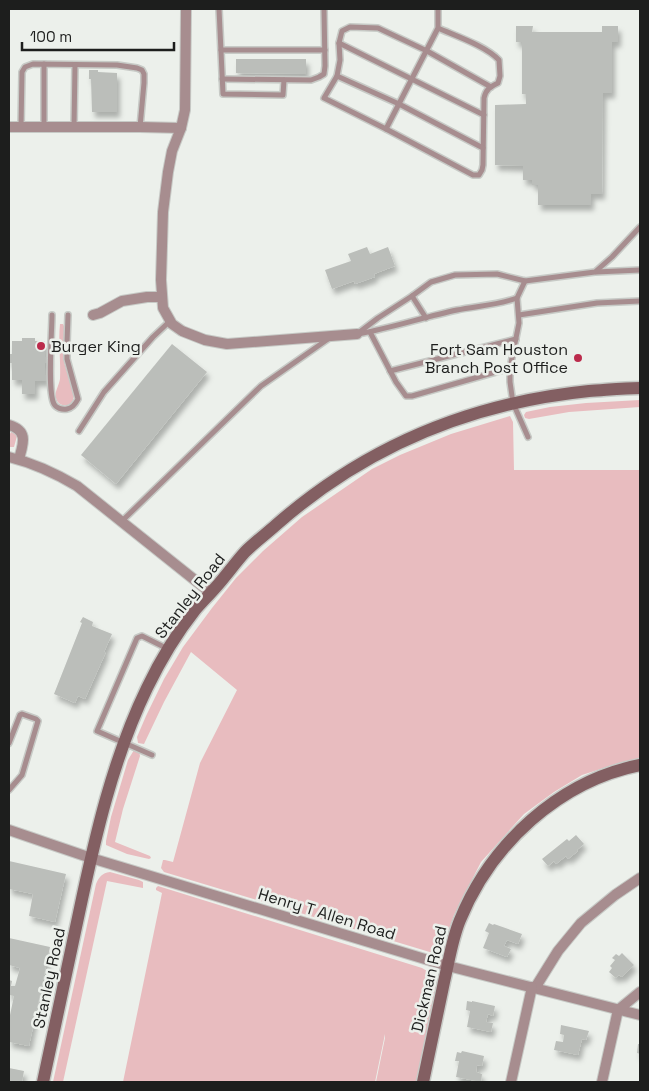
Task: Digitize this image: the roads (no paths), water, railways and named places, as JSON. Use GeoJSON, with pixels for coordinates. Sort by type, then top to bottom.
{"type":"FeatureCollection","features":[{"type":"Feature","properties":{"kind":"street"},"geometry":{"type":"LineString","coordinates":[[186,9],[185,110],[181,128],[172,150],[163,212],[161,280],[163,308],[172,324],[192,336],[227,344],[357,334]]}},
{"type":"Feature","properties":{"kind":"street"},"geometry":{"type":"LineString","coordinates":[[9,127],[181,128]]}},
{"type":"Feature","properties":{"kind":"street"},"geometry":{"type":"LineString","coordinates":[[93,315],[122,301],[162,297]]}},
{"type":"Feature","properties":{"kind":"street","name":"Stanley Road"},"geometry":{"type":"LineString","coordinates":[[43,1082],[91,858],[121,750],[147,688],[168,650],[195,611],[246,551],[301,503],[349,470],[396,444],[427,431],[466,415],[513,403],[571,393],[640,388]]}},
{"type":"Feature","properties":{"kind":"street"},"geometry":{"type":"LineString","coordinates":[[9,425],[22,433],[24,439],[14,458],[42,467],[77,486],[211,593]]}},
{"type":"Feature","properties":{"kind":"street","name":"Dickman Road"},"geometry":{"type":"LineString","coordinates":[[423,1082],[459,921],[485,873],[501,851],[520,831],[561,798],[584,785],[640,765]]}},
{"type":"Feature","properties":{"kind":"street","name":"Henry T Allen Road"},"geometry":{"type":"LineString","coordinates":[[9,830],[91,858],[448,966],[640,1015]]}},
{"type":"Feature","properties":{"kind":"street"},"geometry":{"type":"LineString","coordinates":[[511,1082],[534,988],[558,951],[580,923],[640,878]]}},
{"type":"Feature","properties":{"kind":"street"},"geometry":{"type":"LineString","coordinates":[[602,1082],[618,1010],[640,992]]}},
{"type":"Feature","properties":{"kind":"lane"},"geometry":{"type":"LineString","coordinates":[[219,9],[223,94],[284,95],[284,80]]}},
{"type":"Feature","properties":{"kind":"lane"},"geometry":{"type":"LineString","coordinates":[[222,79],[311,80],[324,74],[324,9]]}},
{"type":"Feature","properties":{"kind":"lane"},"geometry":{"type":"LineString","coordinates":[[386,129],[438,28],[438,9]]}},
{"type":"Feature","properties":{"kind":"lane"},"geometry":{"type":"LineString","coordinates":[[438,28],[494,54],[500,60],[498,83],[486,91],[484,98],[482,170],[479,175],[473,175],[324,98],[337,76],[340,60],[339,43],[342,31],[350,27],[378,28],[427,51],[491,87]]}},
{"type":"Feature","properties":{"kind":"lane"},"geometry":{"type":"LineString","coordinates":[[339,43],[484,115]]}},
{"type":"Feature","properties":{"kind":"lane"},"geometry":{"type":"LineString","coordinates":[[221,50],[325,50]]}},
{"type":"Feature","properties":{"kind":"lane"},"geometry":{"type":"LineString","coordinates":[[21,127],[22,72],[25,67],[33,64],[117,65],[142,70],[144,83],[140,127]]}},
{"type":"Feature","properties":{"kind":"lane"},"geometry":{"type":"LineString","coordinates":[[44,64],[44,127]]}},
{"type":"Feature","properties":{"kind":"lane"},"geometry":{"type":"LineString","coordinates":[[74,127],[75,65]]}},
{"type":"Feature","properties":{"kind":"lane"},"geometry":{"type":"LineString","coordinates":[[337,76],[399,104],[483,148]]}},
{"type":"Feature","properties":{"kind":"lane"},"geometry":{"type":"LineString","coordinates":[[595,272],[640,227]]}},
{"type":"Feature","properties":{"kind":"lane"},"geometry":{"type":"LineString","coordinates":[[357,334],[431,282],[455,275],[497,274],[525,281],[595,272],[640,270]]}},
{"type":"Feature","properties":{"kind":"lane"},"geometry":{"type":"LineString","coordinates":[[525,281],[518,298],[519,323],[510,368],[513,403],[528,437]]}},
{"type":"Feature","properties":{"kind":"lane"},"geometry":{"type":"LineString","coordinates":[[412,296],[426,318]]}},
{"type":"Feature","properties":{"kind":"lane"},"geometry":{"type":"LineString","coordinates":[[357,334],[457,310],[506,302],[518,298]]}},
{"type":"Feature","properties":{"kind":"lane"},"geometry":{"type":"LineString","coordinates":[[518,315],[597,302],[640,301]]}},
{"type":"Feature","properties":{"kind":"lane"},"geometry":{"type":"LineString","coordinates":[[52,315],[51,390],[54,404],[58,408],[66,410],[76,403],[78,398],[67,359],[68,315]]}},
{"type":"Feature","properties":{"kind":"lane"},"geometry":{"type":"LineString","coordinates":[[79,431],[104,392],[153,337],[170,321]]}},
{"type":"Feature","properties":{"kind":"lane"},"geometry":{"type":"LineString","coordinates":[[370,332],[396,382],[406,396],[412,396],[510,368]]}},
{"type":"Feature","properties":{"kind":"lane"},"geometry":{"type":"LineString","coordinates":[[121,522],[261,386],[332,336]]}},
{"type":"Feature","properties":{"kind":"lane"},"geometry":{"type":"LineString","coordinates":[[390,371],[516,340]]}},
{"type":"Feature","properties":{"kind":"lane"},"geometry":{"type":"LineString","coordinates":[[152,755],[97,731],[137,638],[142,636],[168,650]]}},
{"type":"Feature","properties":{"kind":"lane"},"geometry":{"type":"LineString","coordinates":[[9,742],[20,715],[22,714],[38,721],[22,775],[9,790]]}},
{"type":"Feature","properties":{"kind":"place","name":"Burger King"},"geometry":{"type":"Point","coordinates":[41,346]}},
{"type":"Feature","properties":{"kind":"place","name":"Fort Sam Houston Branch Post Office"},"geometry":{"type":"Point","coordinates":[578,358]}}]}
